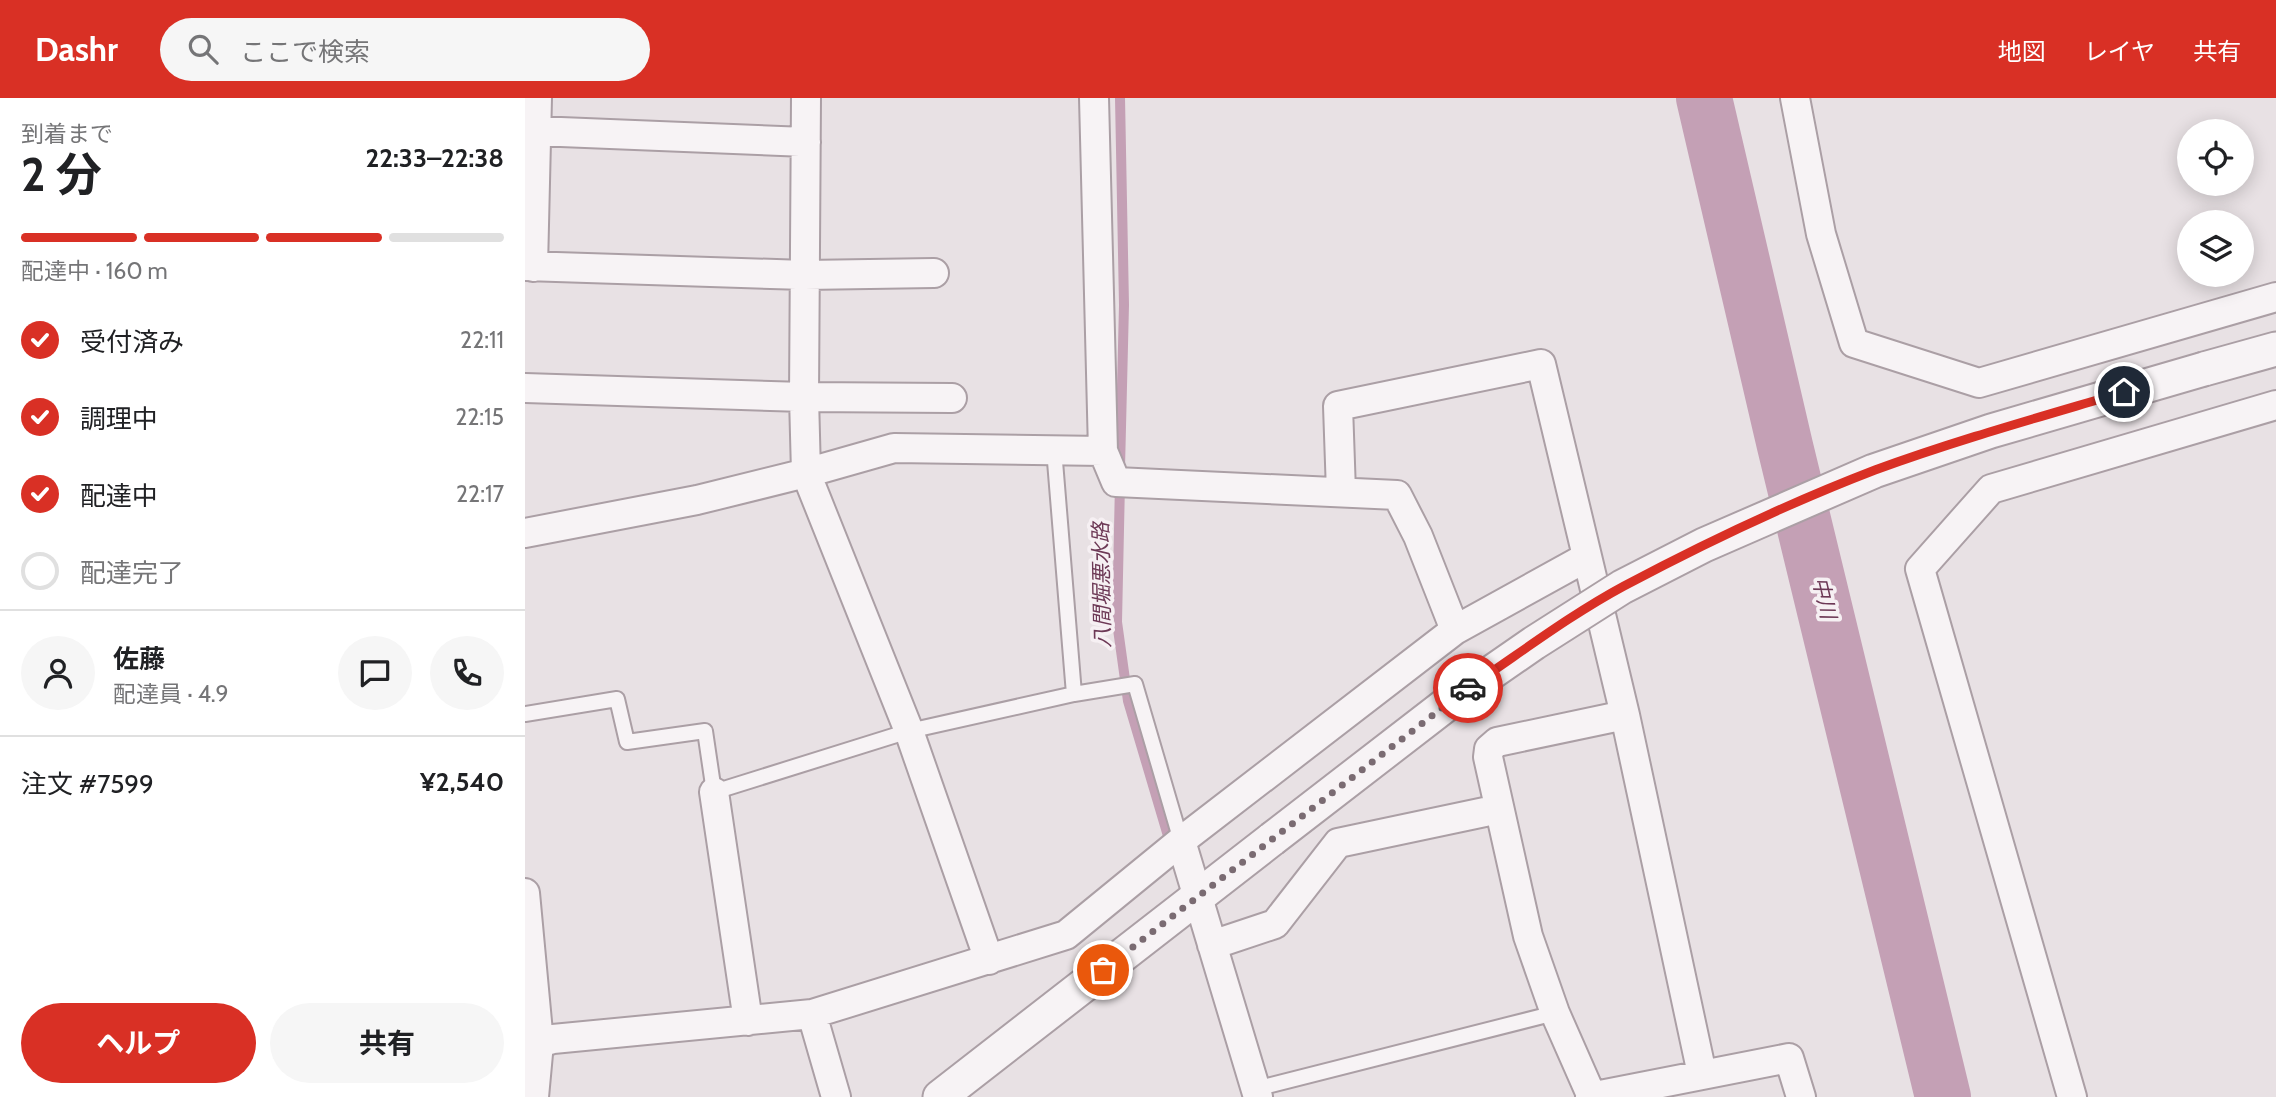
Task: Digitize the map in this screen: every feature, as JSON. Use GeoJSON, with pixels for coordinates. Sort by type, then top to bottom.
{"type":"FeatureCollection","features":[{"type":"Feature","properties":{"kind":"street"},"geometry":{"type":"LineString","coordinates":[[537,98],[529,267],[805,275],[934,273]]}},
{"type":"Feature","properties":{"kind":"street"},"geometry":{"type":"LineString","coordinates":[[806,98],[806,473],[909,732],[989,960]]}},
{"type":"Feature","properties":{"kind":"street"},"geometry":{"type":"LineString","coordinates":[[1094,98],[1103,451],[1116,482],[1397,495],[1417,536],[1455,630]]}},
{"type":"Feature","properties":{"kind":"street"},"geometry":{"type":"LineString","coordinates":[[1795,98],[1821,234],[1854,343],[1979,383],[2276,297]]}},
{"type":"Feature","properties":{"kind":"street"},"geometry":{"type":"LineString","coordinates":[[536,131],[806,142]]}},
{"type":"Feature","properties":{"kind":"street"},"geometry":{"type":"LineString","coordinates":[[940,1097],[1456,696],[1622,587],[1703,545],[1874,471],[1991,431],[2276,349]]}},
{"type":"Feature","properties":{"kind":"street"},"geometry":{"type":"LineString","coordinates":[[1341,492],[1338,406],[1541,364],[1625,715],[1702,1074]]}},
{"type":"Feature","properties":{"kind":"street"},"geometry":{"type":"LineString","coordinates":[[525,388],[804,397],[952,398]]}},
{"type":"Feature","properties":{"kind":"street"},"geometry":{"type":"LineString","coordinates":[[2072,1097],[1920,569],[1991,489],[2276,405]]}},
{"type":"Feature","properties":{"kind":"street"},"geometry":{"type":"LineString","coordinates":[[525,533],[697,499],[806,473],[894,448],[1103,451]]}},
{"type":"Feature","properties":{"kind":"street"},"geometry":{"type":"LineString","coordinates":[[539,1043],[553,1039],[812,1014],[1066,935],[1171,849],[1455,630],[1587,557]]}},
{"type":"Feature","properties":{"kind":"street"},"geometry":{"type":"LineString","coordinates":[[1625,715],[1497,742],[1489,750],[1488,757],[1528,936],[1555,1013],[1591,1097],[1789,1058],[1801,1097]]}},
{"type":"Feature","properties":{"kind":"street"},"geometry":{"type":"LineString","coordinates":[[713,792],[748,1021]]}},
{"type":"Feature","properties":{"kind":"street"},"geometry":{"type":"LineString","coordinates":[[1212,945],[1275,924],[1338,843],[1499,809]]}},
{"type":"Feature","properties":{"kind":"street"},"geometry":{"type":"LineString","coordinates":[[1171,849],[1202,894],[1212,945],[1257,1093]]}},
{"type":"Feature","properties":{"kind":"street"},"geometry":{"type":"LineString","coordinates":[[525,892],[539,1043],[534,1097]]}},
{"type":"Feature","properties":{"kind":"street"},"geometry":{"type":"LineString","coordinates":[[812,1014],[836,1097]]}},
{"type":"Feature","properties":{"kind":"lane"},"geometry":{"type":"LineString","coordinates":[[1054,449],[1074,694]]}},
{"type":"Feature","properties":{"kind":"lane"},"geometry":{"type":"LineString","coordinates":[[525,714],[617,699],[627,742],[705,731],[713,792],[909,732],[1074,694],[1135,684],[1171,849]]}},
{"type":"Feature","properties":{"kind":"lane"},"geometry":{"type":"LineString","coordinates":[[1257,1093],[1555,1013]]}},
{"type":"Feature","properties":{"kind":"waterway","name":"八間堀悪水路"},"geometry":{"type":"LineString","coordinates":[[1120,98],[1124,305],[1120,468]]}},
{"type":"Feature","properties":{"kind":"waterway","name":"中川"},"geometry":{"type":"LineString","coordinates":[[1704,98],[1785,446],[1943,1097]]}},
{"type":"Feature","properties":{"kind":"waterway","name":"八間堀悪水路"},"geometry":{"type":"LineString","coordinates":[[1120,483],[1117,622],[1128,701],[1171,846]]}},
{"type":"Feature","properties":{"kind":"way so far"},"geometry":{"type":"LineString","coordinates":[[1103,970],[1468,688]]}},
{"type":"Feature","properties":{"kind":"route"},"geometry":{"type":"LineString","coordinates":[[1468,688],[1622,587],[1703,545],[1874,471],[1991,431],[2124,392]]}}]}
